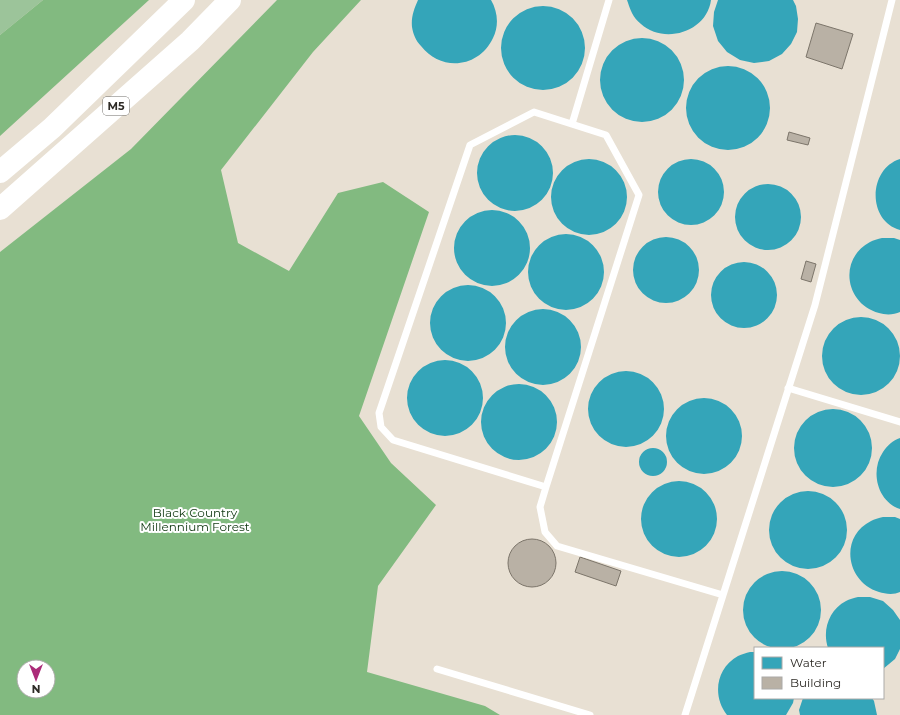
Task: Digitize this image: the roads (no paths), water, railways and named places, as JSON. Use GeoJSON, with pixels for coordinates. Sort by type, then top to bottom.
{"type":"FeatureCollection","features":[{"type":"Feature","properties":{"kind":"highway","name":"M5"},"geometry":{"type":"LineString","coordinates":[[0,172],[52,128],[184,0]]}},
{"type":"Feature","properties":{"kind":"highway","name":"M5"},"geometry":{"type":"LineString","coordinates":[[0,209],[190,40],[230,0]]}},
{"type":"Feature","properties":{"kind":"lane"},"geometry":{"type":"LineString","coordinates":[[572,124],[609,0]]}},
{"type":"Feature","properties":{"kind":"lane"},"geometry":{"type":"LineString","coordinates":[[685,715],[814,305],[882,44],[889,1]]}},
{"type":"Feature","properties":{"kind":"lane"},"geometry":{"type":"LineString","coordinates":[[546,487],[393,440],[381,427],[379,413],[470,145],[534,112],[606,135],[639,195],[540,507],[545,532],[557,546],[723,595]]}},
{"type":"Feature","properties":{"kind":"lane"},"geometry":{"type":"LineString","coordinates":[[788,388],[900,422]]}},
{"type":"Feature","properties":{"kind":"lane"},"geometry":{"type":"LineString","coordinates":[[437,669],[590,715]]}},
{"type":"Feature","properties":{"kind":"water"},"geometry":{"type":"Polygon","coordinates":[[[418,0],[491,0],[497,19],[493,38],[487,48],[479,56],[469,61],[449,63],[439,60],[429,54],[421,46],[414,35],[412,20],[418,0]]]}},
{"type":"Feature","properties":{"kind":"water"},"geometry":{"type":"Polygon","coordinates":[[[627,0],[711,0],[708,11],[702,20],[693,27],[683,32],[661,34],[650,30],[638,22],[627,0]]]}},
{"type":"Feature","properties":{"kind":"water"},"geometry":{"type":"Polygon","coordinates":[[[718,0],[793,0],[796,6],[798,19],[797,32],[791,44],[782,54],[769,61],[754,63],[740,60],[727,52],[718,41],[713,26],[714,12],[718,0]]]}},
{"type":"Feature","properties":{"kind":"water"},"geometry":{"type":"Polygon","coordinates":[[[535,6],[551,6],[567,13],[578,24],[585,40],[585,56],[582,64],[573,78],[567,83],[551,90],[535,90],[519,83],[508,72],[501,56],[501,40],[508,24],[519,13],[535,6]]]}},
{"type":"Feature","properties":{"kind":"water"},"geometry":{"type":"Polygon","coordinates":[[[634,38],[650,38],[666,45],[677,56],[684,72],[684,88],[681,96],[672,110],[666,115],[650,122],[634,122],[618,115],[607,104],[600,88],[600,72],[607,56],[618,45],[634,38]]]}},
{"type":"Feature","properties":{"kind":"water"},"geometry":{"type":"Polygon","coordinates":[[[720,66],[736,66],[752,73],[763,84],[770,100],[770,116],[767,124],[758,138],[752,143],[736,150],[720,150],[704,143],[693,132],[686,116],[686,100],[693,84],[704,73],[720,66]]]}},
{"type":"Feature","properties":{"kind":"water"},"geometry":{"type":"Polygon","coordinates":[[[515,135],[530,138],[542,146],[550,158],[553,173],[550,188],[542,200],[530,208],[515,211],[500,208],[488,200],[480,188],[477,173],[480,158],[488,146],[500,138],[515,135]]]}},
{"type":"Feature","properties":{"kind":"water"},"geometry":{"type":"Polygon","coordinates":[[[589,159],[604,162],[616,170],[624,182],[627,197],[624,212],[616,224],[604,232],[589,235],[574,232],[562,224],[554,212],[551,197],[554,182],[562,170],[574,162],[589,159]]]}},
{"type":"Feature","properties":{"kind":"water"},"geometry":{"type":"Polygon","coordinates":[[[691,159],[704,162],[714,169],[721,179],[724,192],[721,205],[714,215],[704,222],[691,225],[678,222],[668,215],[661,205],[658,192],[661,179],[668,169],[678,162],[691,159]]]}},
{"type":"Feature","properties":{"kind":"water"},"geometry":{"type":"Polygon","coordinates":[[[900,159],[900,230],[889,225],[882,217],[877,206],[876,195],[877,183],[882,173],[889,165],[900,159]]]}},
{"type":"Feature","properties":{"kind":"water"},"geometry":{"type":"Polygon","coordinates":[[[768,184],[781,187],[791,194],[798,204],[801,217],[798,230],[791,240],[781,247],[768,250],[755,247],[745,240],[738,230],[735,217],[738,204],[745,194],[755,187],[768,184]]]}},
{"type":"Feature","properties":{"kind":"water"},"geometry":{"type":"Polygon","coordinates":[[[492,210],[507,213],[519,221],[527,233],[530,248],[527,263],[519,275],[507,283],[492,286],[477,283],[465,275],[457,263],[454,248],[457,233],[465,221],[477,213],[492,210]]]}},
{"type":"Feature","properties":{"kind":"water"},"geometry":{"type":"Polygon","coordinates":[[[566,234],[581,237],[593,245],[601,257],[604,272],[601,287],[593,299],[581,307],[566,310],[551,307],[539,299],[531,287],[528,272],[531,257],[539,245],[551,237],[566,234]]]}},
{"type":"Feature","properties":{"kind":"water"},"geometry":{"type":"Polygon","coordinates":[[[666,237],[679,240],[689,247],[696,257],[699,270],[696,283],[689,293],[679,300],[666,303],[653,300],[643,293],[636,283],[633,270],[636,257],[643,247],[653,240],[666,237]]]}},
{"type":"Feature","properties":{"kind":"water"},"geometry":{"type":"Polygon","coordinates":[[[882,238],[894,238],[900,240],[900,312],[898,313],[881,314],[868,308],[859,300],[853,291],[850,280],[850,270],[853,259],[860,250],[871,241],[882,238]]]}},
{"type":"Feature","properties":{"kind":"water"},"geometry":{"type":"Polygon","coordinates":[[[744,262],[757,265],[767,272],[774,282],[777,295],[774,308],[767,318],[757,325],[744,328],[731,325],[721,318],[714,308],[711,295],[714,282],[721,272],[731,265],[744,262]]]}},
{"type":"Feature","properties":{"kind":"water"},"geometry":{"type":"Polygon","coordinates":[[[468,285],[483,288],[495,296],[503,308],[506,323],[503,338],[495,350],[483,358],[468,361],[453,358],[441,350],[433,338],[430,323],[433,308],[441,296],[453,288],[468,285]]]}},
{"type":"Feature","properties":{"kind":"water"},"geometry":{"type":"Polygon","coordinates":[[[543,309],[558,312],[570,320],[578,332],[581,347],[578,362],[570,374],[558,382],[543,385],[528,382],[516,374],[508,362],[505,347],[508,332],[516,320],[528,312],[543,309]]]}},
{"type":"Feature","properties":{"kind":"water"},"geometry":{"type":"Polygon","coordinates":[[[861,317],[876,320],[888,329],[897,341],[900,356],[897,371],[888,383],[876,392],[861,395],[846,392],[834,383],[825,371],[822,356],[825,341],[834,329],[846,320],[861,317]]]}},
{"type":"Feature","properties":{"kind":"water"},"geometry":{"type":"Polygon","coordinates":[[[445,360],[460,363],[472,371],[480,383],[483,398],[480,413],[472,425],[460,433],[445,436],[430,433],[418,425],[410,413],[407,398],[410,383],[418,371],[430,363],[445,360]]]}},
{"type":"Feature","properties":{"kind":"water"},"geometry":{"type":"Polygon","coordinates":[[[626,371],[641,374],[653,382],[661,394],[664,409],[661,424],[653,436],[641,444],[626,447],[611,444],[599,436],[591,424],[588,409],[591,394],[599,382],[611,374],[626,371]]]}},
{"type":"Feature","properties":{"kind":"water"},"geometry":{"type":"Polygon","coordinates":[[[519,384],[534,387],[546,395],[554,407],[557,422],[554,437],[546,449],[534,457],[519,460],[504,457],[492,449],[484,437],[481,422],[484,407],[492,395],[504,387],[519,384]]]}},
{"type":"Feature","properties":{"kind":"water"},"geometry":{"type":"Polygon","coordinates":[[[704,398],[719,401],[731,409],[739,421],[742,436],[739,451],[731,463],[719,471],[704,474],[689,471],[677,463],[669,451],[666,436],[669,421],[677,409],[689,401],[704,398]]]}},
{"type":"Feature","properties":{"kind":"water"},"geometry":{"type":"Polygon","coordinates":[[[833,409],[848,412],[860,421],[869,433],[872,448],[869,463],[860,475],[848,484],[833,487],[818,484],[806,475],[797,463],[794,448],[797,433],[806,421],[818,412],[833,409]]]}},
{"type":"Feature","properties":{"kind":"water"},"geometry":{"type":"Polygon","coordinates":[[[900,438],[900,509],[892,505],[881,492],[878,485],[877,468],[879,460],[886,448],[895,440],[900,438]]]}},
{"type":"Feature","properties":{"kind":"water"},"geometry":{"type":"Polygon","coordinates":[[[653,448],[663,452],[667,462],[663,472],[653,476],[643,472],[639,462],[643,452],[653,448]]]}},
{"type":"Feature","properties":{"kind":"water"},"geometry":{"type":"Polygon","coordinates":[[[679,481],[694,484],[706,492],[714,504],[717,519],[714,534],[706,546],[694,554],[679,557],[664,554],[652,546],[644,534],[641,519],[644,504],[652,492],[664,484],[679,481]]]}},
{"type":"Feature","properties":{"kind":"water"},"geometry":{"type":"Polygon","coordinates":[[[808,491],[823,494],[835,503],[844,515],[847,530],[844,545],[835,557],[823,566],[808,569],[793,566],[781,557],[772,545],[769,530],[772,515],[781,503],[793,494],[808,491]]]}},
{"type":"Feature","properties":{"kind":"water"},"geometry":{"type":"Polygon","coordinates":[[[883,517],[895,517],[900,519],[900,592],[895,594],[881,593],[868,587],[859,579],[851,559],[851,548],[854,537],[861,528],[872,520],[883,517]]]}},
{"type":"Feature","properties":{"kind":"water"},"geometry":{"type":"Polygon","coordinates":[[[782,571],[797,574],[814,589],[820,602],[821,610],[818,625],[809,637],[794,647],[767,646],[750,631],[744,618],[743,610],[746,595],[761,578],[774,572],[782,571]]]}},
{"type":"Feature","properties":{"kind":"water"},"geometry":{"type":"Polygon","coordinates":[[[858,597],[870,597],[883,601],[893,610],[900,620],[900,649],[895,659],[884,668],[884,647],[828,647],[826,634],[828,621],[840,605],[858,597]]]}},
{"type":"Feature","properties":{"kind":"water"},"geometry":{"type":"Polygon","coordinates":[[[754,652],[754,699],[794,699],[786,715],[727,715],[722,708],[719,699],[719,683],[725,668],[731,661],[742,654],[754,652]]]}},
{"type":"Feature","properties":{"kind":"water"},"geometry":{"type":"Polygon","coordinates":[[[803,699],[873,699],[877,715],[800,715],[799,710],[803,699]]]}},
{"type":"Feature","properties":{"kind":"park label","name":"Black Country Millennium Forest"},"geometry":{"type":"Point","coordinates":[195,520]}}]}
